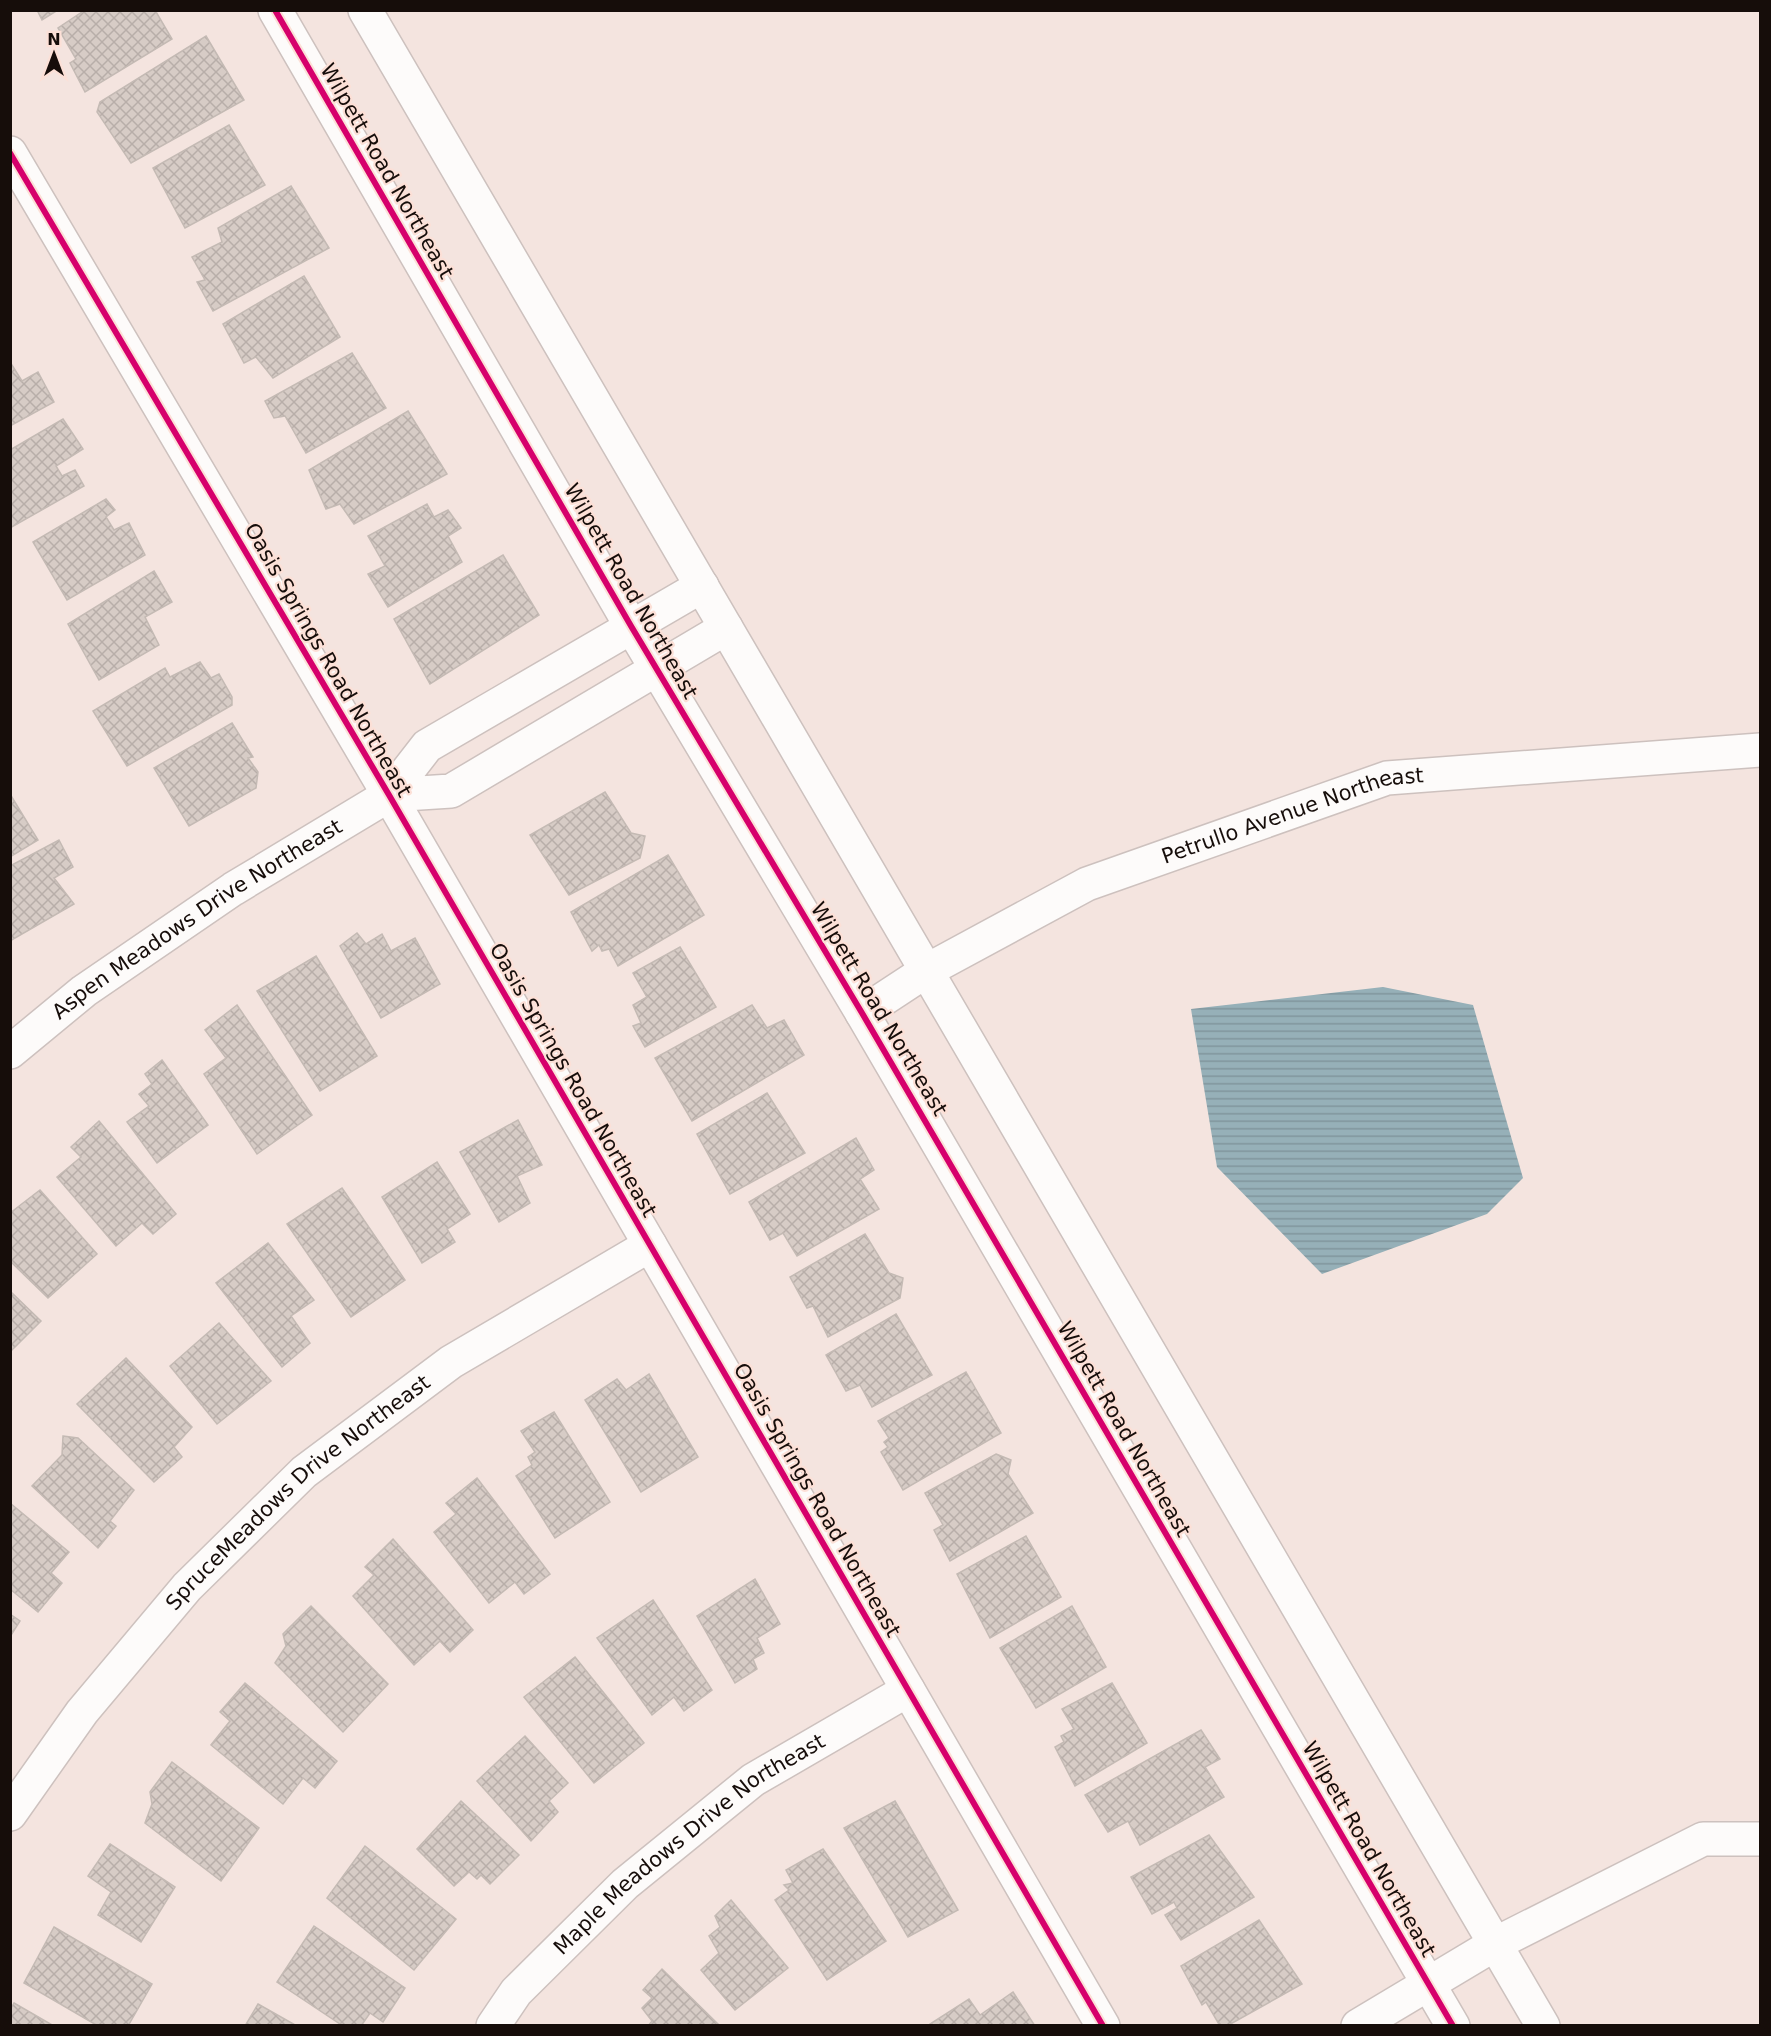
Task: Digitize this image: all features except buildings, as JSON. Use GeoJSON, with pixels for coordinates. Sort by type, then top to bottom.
{"type":"FeatureCollection","features":[{"type":"Feature","properties":{"kind":"street","name":"Wilpett Road Northeast"},"geometry":{"type":"LineString","coordinates":[[275,10],[631,626],[862,1013],[1453,2025]]}},
{"type":"Feature","properties":{"kind":"street"},"geometry":{"type":"LineString","coordinates":[[365,10],[1543,2025]]}},
{"type":"Feature","properties":{"kind":"street","name":"Oasis Springs Road Northeast"},"geometry":{"type":"LineString","coordinates":[[10,153],[389,795],[1103,2025]]}},
{"type":"Feature","properties":{"kind":"street","name":"Aspen Meadows Drive Northeast"},"geometry":{"type":"LineString","coordinates":[[10,1052],[84,991],[233,889],[389,795],[427,746],[702,586]]}},
{"type":"Feature","properties":{"kind":"street","name":"Aspen Meadows Drive Northeast"},"geometry":{"type":"LineString","coordinates":[[389,795],[451,791],[726,628]]}},
{"type":"Feature","properties":{"kind":"street","name":"Petrullo Avenue Northeast"},"geometry":{"type":"LineString","coordinates":[[862,1013],[926,971],[1087,884],[1387,778],[1761,750]]}},
{"type":"Feature","properties":{"kind":"street","name":"SpruceMeadows Drive Northeast"},"geometry":{"type":"LineString","coordinates":[[10,1814],[82,1712],[187,1587],[304,1472],[451,1362],[650,1245]]}},
{"type":"Feature","properties":{"kind":"street","name":"Maple Meadows Drive Northeast"},"geometry":{"type":"LineString","coordinates":[[493,2025],[516,1992],[625,1884],[753,1780],[908,1690]]}},
{"type":"Feature","properties":{"kind":"street"},"geometry":{"type":"LineString","coordinates":[[1358,2025],[1495,1944],[1703,1839],[1761,1839]]}},
{"type":"Feature","properties":{"kind":"water"},"geometry":{"type":"Polygon","coordinates":[[[1383,987],[1473,1005],[1523,1178],[1487,1214],[1322,1274],[1217,1167],[1191,1009],[1383,987]]]}},
{"type":"Feature","properties":{"kind":"cycle path"},"geometry":{"type":"LineString","coordinates":[[275,10],[631,626],[862,1013],[1453,2026]]}},
{"type":"Feature","properties":{"kind":"cycle path"},"geometry":{"type":"LineString","coordinates":[[10,153],[389,795],[1103,2026]]}}]}
